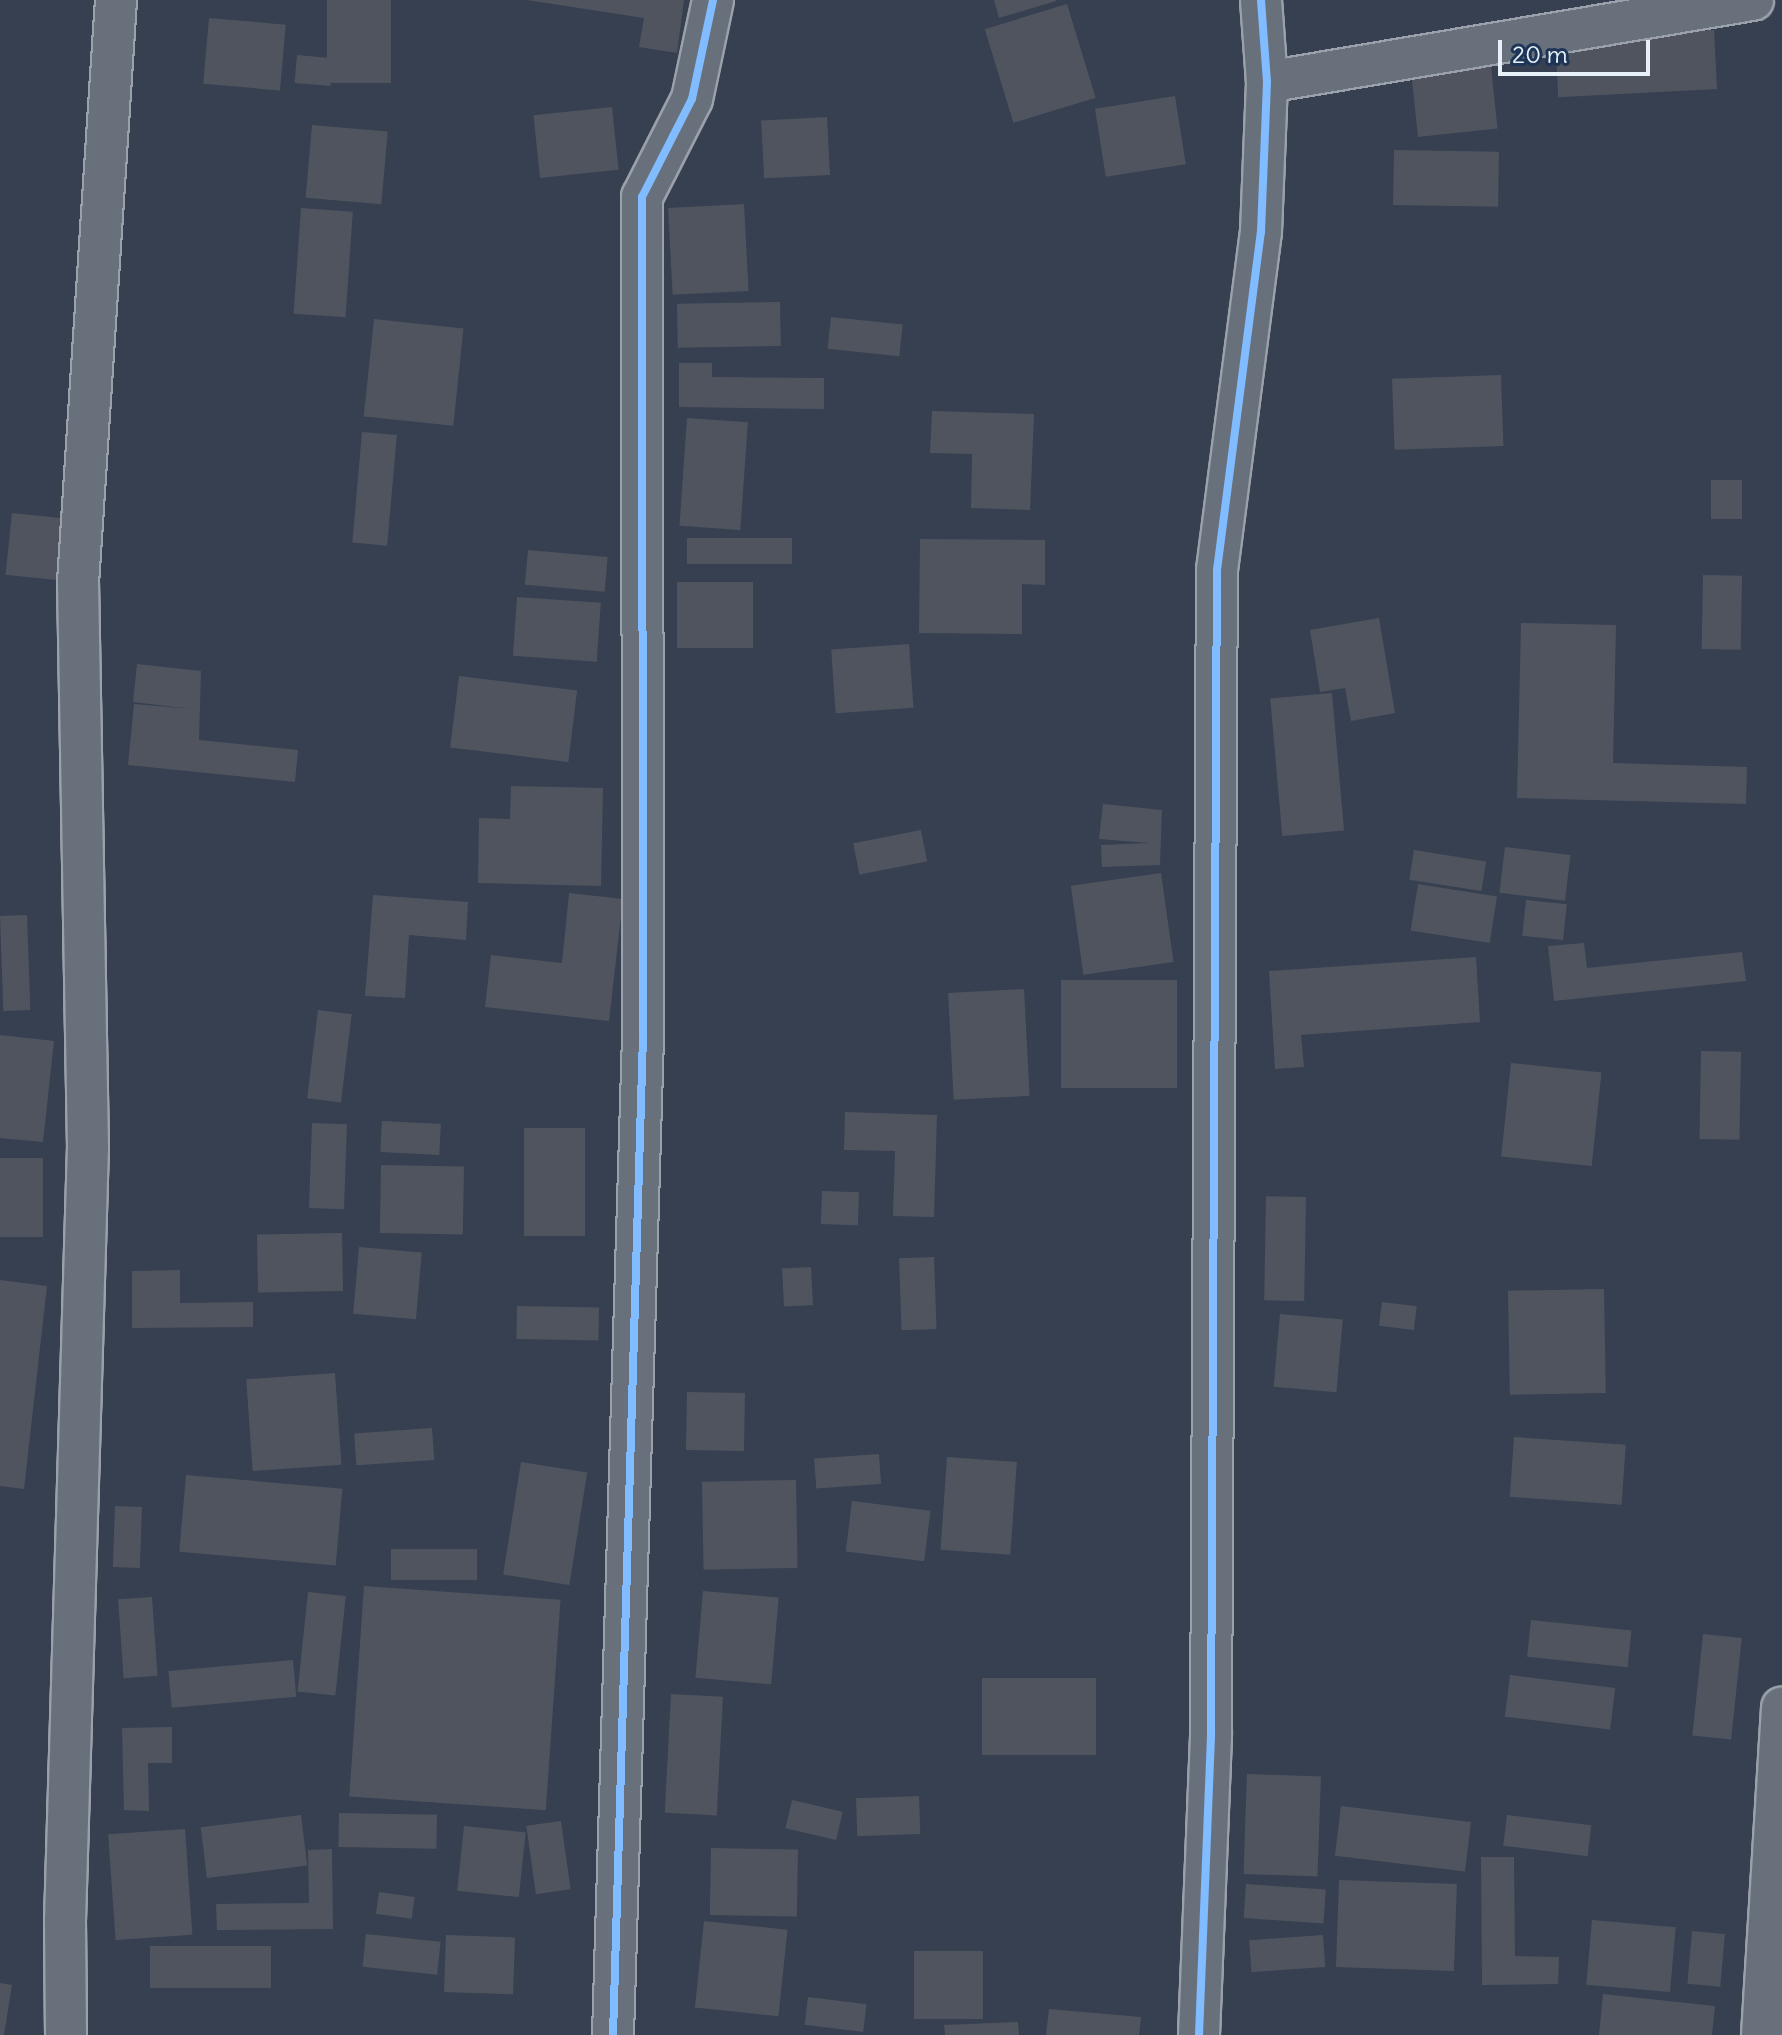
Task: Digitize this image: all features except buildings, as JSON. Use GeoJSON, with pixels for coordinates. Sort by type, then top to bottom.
{"type":"FeatureCollection","features":[{"type":"Feature","properties":{"kind":"street"},"geometry":{"type":"LineString","coordinates":[[66,2035],[65,1921],[88,1148],[78,583],[116,0]]}},
{"type":"Feature","properties":{"kind":"street"},"geometry":{"type":"LineString","coordinates":[[613,2035],[643,1035],[642,197],[692,99],[713,0]]}},
{"type":"Feature","properties":{"kind":"street"},"geometry":{"type":"LineString","coordinates":[[1199,2035],[1211,1736],[1217,570],[1261,232],[1267,82],[1261,0]]}},
{"type":"Feature","properties":{"kind":"street"},"geometry":{"type":"LineString","coordinates":[[1267,82],[1753,0]]}},
{"type":"Feature","properties":{"kind":"street"},"geometry":{"type":"LineString","coordinates":[[1762,2035],[1774,1986],[1782,1708]]}},
{"type":"Feature","properties":{"kind":"cycle path"},"geometry":{"type":"LineString","coordinates":[[613,2035],[643,1035],[642,197],[692,99],[713,0]]}},
{"type":"Feature","properties":{"kind":"cycle path"},"geometry":{"type":"LineString","coordinates":[[1199,2035],[1211,1736],[1217,570],[1261,232],[1267,82],[1261,0]]}}]}
